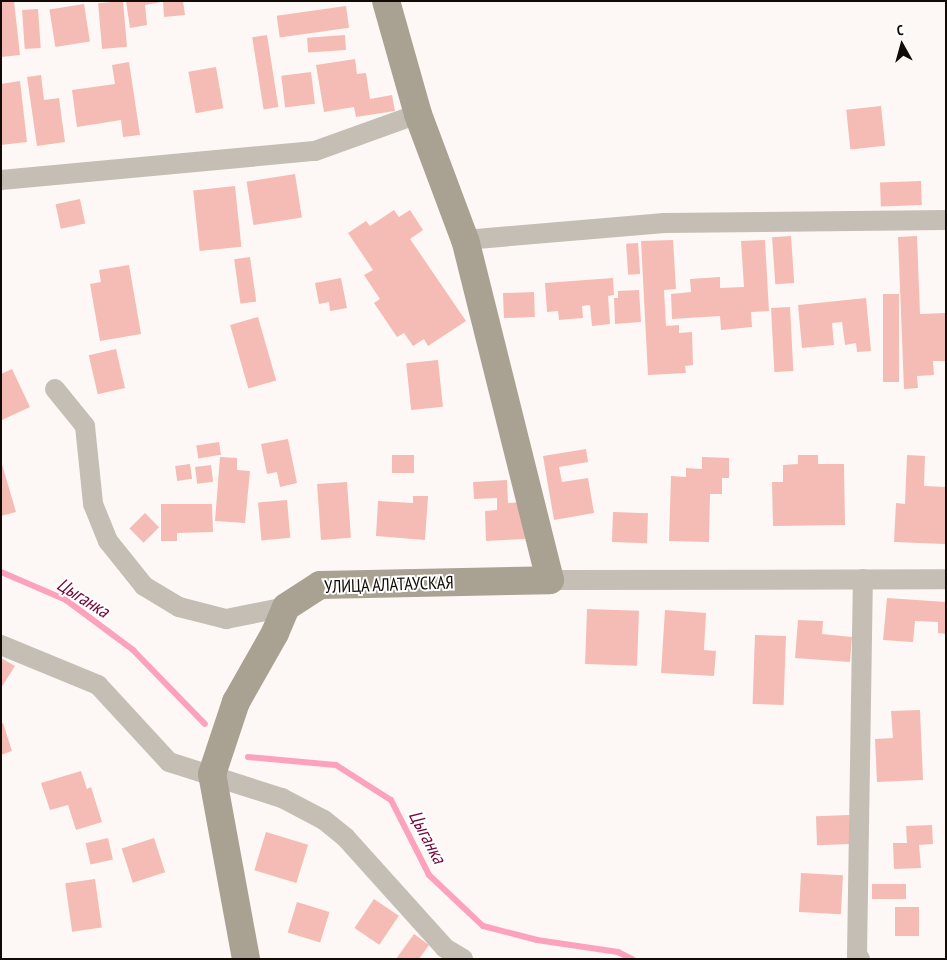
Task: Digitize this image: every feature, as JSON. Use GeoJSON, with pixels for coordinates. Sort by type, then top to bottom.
{"type":"FeatureCollection","features":[{"type":"Feature","properties":{"kind":"street"},"geometry":{"type":"LineString","coordinates":[[386,1],[418,114],[465,240],[548,571],[863,579],[946,579]]}},
{"type":"Feature","properties":{"kind":"street"},"geometry":{"type":"LineString","coordinates":[[1,180],[315,151],[418,114]]}},
{"type":"Feature","properties":{"kind":"street"},"geometry":{"type":"LineString","coordinates":[[465,240],[664,223],[946,220]]}},
{"type":"Feature","properties":{"kind":"street"},"geometry":{"type":"LineString","coordinates":[[55,389],[85,426],[93,504],[108,541],[144,586],[179,607],[226,619],[286,607]]}},
{"type":"Feature","properties":{"kind":"street","name":"УЛИЦА АЛАТАУСКАЯ"},"geometry":{"type":"LineString","coordinates":[[286,607],[320,585],[548,571]]}},
{"type":"Feature","properties":{"kind":"street"},"geometry":{"type":"LineString","coordinates":[[860,959],[857,955],[863,579]]}},
{"type":"Feature","properties":{"kind":"street"},"geometry":{"type":"LineString","coordinates":[[246,959],[212,774],[236,702],[276,633],[286,607]]}},
{"type":"Feature","properties":{"kind":"street"},"geometry":{"type":"LineString","coordinates":[[1,644],[98,685],[169,762],[212,774],[282,798],[324,820],[346,838],[445,948],[463,959]]}},
{"type":"Feature","properties":{"kind":"building"},"geometry":{"type":"Polygon","coordinates":[[[1,1],[14,1],[20,55],[1,57],[1,1]]]}},
{"type":"Feature","properties":{"kind":"building"},"geometry":{"type":"Polygon","coordinates":[[[123,1],[127,47],[102,49],[98,3],[123,1]]]}},
{"type":"Feature","properties":{"kind":"building"},"geometry":{"type":"Polygon","coordinates":[[[126,1],[161,2],[145,5],[147,25],[130,28],[126,1]]]}},
{"type":"Feature","properties":{"kind":"building"},"geometry":{"type":"Polygon","coordinates":[[[163,1],[183,1],[185,15],[164,17],[163,1]]]}},
{"type":"Feature","properties":{"kind":"building"},"geometry":{"type":"Polygon","coordinates":[[[84,4],[90,42],[55,47],[49,9],[84,4]]]}},
{"type":"Feature","properties":{"kind":"building"},"geometry":{"type":"Polygon","coordinates":[[[346,6],[349,28],[280,38],[277,16],[346,6]]]}},
{"type":"Feature","properties":{"kind":"building"},"geometry":{"type":"Polygon","coordinates":[[[38,9],[41,48],[25,49],[22,10],[38,9]]]}},
{"type":"Feature","properties":{"kind":"building"},"geometry":{"type":"Polygon","coordinates":[[[267,35],[278,107],[264,109],[252,37],[267,35]]]}},
{"type":"Feature","properties":{"kind":"building"},"geometry":{"type":"Polygon","coordinates":[[[345,35],[346,50],[308,53],[307,38],[345,35]]]}},
{"type":"Feature","properties":{"kind":"building"},"geometry":{"type":"Polygon","coordinates":[[[355,59],[357,74],[366,73],[370,99],[392,95],[395,111],[356,117],[354,107],[324,112],[316,65],[355,59]]]}},
{"type":"Feature","properties":{"kind":"building"},"geometry":{"type":"Polygon","coordinates":[[[129,62],[140,135],[123,137],[121,120],[77,127],[72,90],[115,84],[112,65],[129,62]]]}},
{"type":"Feature","properties":{"kind":"building"},"geometry":{"type":"Polygon","coordinates":[[[216,67],[223,108],[196,113],[188,72],[216,67]]]}},
{"type":"Feature","properties":{"kind":"building"},"geometry":{"type":"Polygon","coordinates":[[[311,72],[315,104],[285,107],[281,76],[311,72]]]}},
{"type":"Feature","properties":{"kind":"building"},"geometry":{"type":"Polygon","coordinates":[[[41,75],[44,100],[59,98],[65,142],[37,146],[27,77],[41,75]]]}},
{"type":"Feature","properties":{"kind":"building"},"geometry":{"type":"Polygon","coordinates":[[[20,81],[27,142],[1,145],[1,84],[20,81]]]}},
{"type":"Feature","properties":{"kind":"building"},"geometry":{"type":"Polygon","coordinates":[[[881,106],[885,146],[850,149],[846,110],[881,106]]]}},
{"type":"Feature","properties":{"kind":"building"},"geometry":{"type":"Polygon","coordinates":[[[295,174],[302,217],[253,225],[247,182],[295,174]]]}},
{"type":"Feature","properties":{"kind":"building"},"geometry":{"type":"Polygon","coordinates":[[[921,181],[922,205],[881,206],[880,182],[921,181]]]}},
{"type":"Feature","properties":{"kind":"building"},"geometry":{"type":"Polygon","coordinates":[[[235,186],[241,247],[200,251],[193,190],[235,186]]]}},
{"type":"Feature","properties":{"kind":"building"},"geometry":{"type":"Polygon","coordinates":[[[80,199],[85,223],[61,229],[56,204],[80,199]]]}},
{"type":"Feature","properties":{"kind":"building"},"geometry":{"type":"Polygon","coordinates":[[[394,210],[399,217],[410,210],[423,230],[410,239],[466,321],[428,346],[424,339],[413,346],[404,333],[397,337],[374,303],[380,299],[364,275],[373,270],[348,233],[366,221],[370,226],[394,210]]]}},
{"type":"Feature","properties":{"kind":"building"},"geometry":{"type":"Polygon","coordinates":[[[791,236],[794,283],[775,284],[772,237],[791,236]]]}},
{"type":"Feature","properties":{"kind":"building"},"geometry":{"type":"Polygon","coordinates":[[[917,236],[920,314],[946,313],[946,361],[933,361],[934,375],[917,376],[918,388],[904,389],[898,237],[917,236]]]}},
{"type":"Feature","properties":{"kind":"building"},"geometry":{"type":"Polygon","coordinates":[[[673,240],[676,289],[664,290],[666,326],[679,325],[679,333],[692,332],[693,365],[685,366],[686,373],[648,375],[641,241],[673,240]]]}},
{"type":"Feature","properties":{"kind":"building"},"geometry":{"type":"Polygon","coordinates":[[[765,240],[769,311],[751,312],[752,327],[721,330],[720,316],[672,319],[671,294],[691,292],[690,279],[720,277],[720,288],[744,287],[741,241],[765,240]]]}},
{"type":"Feature","properties":{"kind":"building"},"geometry":{"type":"Polygon","coordinates":[[[638,243],[640,274],[628,275],[626,244],[638,243]]]}},
{"type":"Feature","properties":{"kind":"building"},"geometry":{"type":"Polygon","coordinates":[[[250,257],[256,302],[240,304],[234,259],[250,257]]]}},
{"type":"Feature","properties":{"kind":"building"},"geometry":{"type":"Polygon","coordinates":[[[129,265],[141,334],[100,341],[90,284],[101,282],[99,270],[129,265]]]}},
{"type":"Feature","properties":{"kind":"building"},"geometry":{"type":"Polygon","coordinates":[[[341,278],[347,308],[330,311],[329,302],[319,304],[315,283],[341,278]]]}},
{"type":"Feature","properties":{"kind":"building"},"geometry":{"type":"Polygon","coordinates":[[[613,278],[614,295],[608,296],[610,324],[592,326],[590,305],[582,306],[583,318],[559,320],[558,311],[547,312],[545,283],[613,278]]]}},
{"type":"Feature","properties":{"kind":"building"},"geometry":{"type":"Polygon","coordinates":[[[639,290],[641,322],[615,324],[614,298],[618,298],[618,291],[639,290]]]}},
{"type":"Feature","properties":{"kind":"building"},"geometry":{"type":"Polygon","coordinates":[[[534,292],[535,317],[504,318],[503,293],[534,292]]]}},
{"type":"Feature","properties":{"kind":"building"},"geometry":{"type":"Polygon","coordinates":[[[883,294],[899,294],[899,382],[883,382],[883,294]]]}},
{"type":"Feature","properties":{"kind":"building"},"geometry":{"type":"Polygon","coordinates":[[[866,298],[871,351],[857,352],[856,343],[845,345],[842,322],[832,323],[834,345],[802,348],[798,305],[866,298]]]}},
{"type":"Feature","properties":{"kind":"building"},"geometry":{"type":"Polygon","coordinates":[[[790,307],[793,371],[774,372],[771,308],[790,307]]]}},
{"type":"Feature","properties":{"kind":"building"},"geometry":{"type":"Polygon","coordinates":[[[258,317],[276,380],[248,388],[230,325],[258,317]]]}},
{"type":"Feature","properties":{"kind":"building"},"geometry":{"type":"Polygon","coordinates":[[[116,349],[125,388],[98,394],[89,355],[116,349]]]}},
{"type":"Feature","properties":{"kind":"building"},"geometry":{"type":"Polygon","coordinates":[[[438,360],[443,407],[411,410],[406,363],[438,360]]]}},
{"type":"Feature","properties":{"kind":"building"},"geometry":{"type":"Polygon","coordinates":[[[12,369],[30,407],[2,420],[1,374],[12,369]]]}},
{"type":"Feature","properties":{"kind":"building"},"geometry":{"type":"Polygon","coordinates":[[[288,439],[297,483],[280,487],[277,472],[267,474],[261,444],[288,439]]]}},
{"type":"Feature","properties":{"kind":"building"},"geometry":{"type":"Polygon","coordinates":[[[219,442],[221,455],[198,458],[196,446],[219,442]]]}},
{"type":"Feature","properties":{"kind":"building"},"geometry":{"type":"Polygon","coordinates":[[[586,449],[588,462],[559,467],[562,482],[588,478],[594,513],[554,520],[543,456],[586,449]]]}},
{"type":"Feature","properties":{"kind":"building"},"geometry":{"type":"Polygon","coordinates":[[[392,455],[414,455],[414,473],[392,473],[392,455]]]}},
{"type":"Feature","properties":{"kind":"building"},"geometry":{"type":"Polygon","coordinates":[[[798,455],[818,455],[818,464],[844,464],[845,525],[773,526],[772,482],[783,482],[783,465],[798,464],[798,455]]]}},
{"type":"Feature","properties":{"kind":"building"},"geometry":{"type":"Polygon","coordinates":[[[907,455],[925,456],[924,486],[946,487],[945,544],[894,542],[896,503],[905,504],[907,455]]]}},
{"type":"Feature","properties":{"kind":"building"},"geometry":{"type":"Polygon","coordinates":[[[220,457],[237,458],[237,470],[250,471],[245,523],[215,521],[220,457]]]}},
{"type":"Feature","properties":{"kind":"building"},"geometry":{"type":"Polygon","coordinates":[[[702,457],[729,458],[729,478],[722,478],[722,494],[710,494],[709,542],[669,541],[671,476],[686,477],[686,468],[702,469],[702,457]]]}},
{"type":"Feature","properties":{"kind":"building"},"geometry":{"type":"Polygon","coordinates":[[[1,461],[16,512],[1,516],[1,461]]]}},
{"type":"Feature","properties":{"kind":"building"},"geometry":{"type":"Polygon","coordinates":[[[190,464],[192,479],[177,481],[175,466],[190,464]]]}},
{"type":"Feature","properties":{"kind":"building"},"geometry":{"type":"Polygon","coordinates":[[[211,465],[213,482],[197,484],[195,467],[211,465]]]}},
{"type":"Feature","properties":{"kind":"building"},"geometry":{"type":"Polygon","coordinates":[[[507,480],[508,503],[523,502],[525,539],[486,541],[485,511],[497,510],[497,498],[474,499],[473,482],[507,480]]]}},
{"type":"Feature","properties":{"kind":"building"},"geometry":{"type":"Polygon","coordinates":[[[347,482],[351,538],[321,540],[317,484],[347,482]]]}},
{"type":"Feature","properties":{"kind":"building"},"geometry":{"type":"Polygon","coordinates":[[[413,496],[428,496],[425,540],[376,536],[378,501],[413,503],[413,496]]]}},
{"type":"Feature","properties":{"kind":"building"},"geometry":{"type":"Polygon","coordinates":[[[287,500],[290,538],[261,540],[258,503],[287,500]]]}},
{"type":"Feature","properties":{"kind":"building"},"geometry":{"type":"Polygon","coordinates":[[[161,504],[212,504],[213,532],[177,533],[177,541],[161,541],[161,504]]]}},
{"type":"Feature","properties":{"kind":"building"},"geometry":{"type":"Polygon","coordinates":[[[613,512],[648,513],[647,543],[612,542],[613,512]]]}},
{"type":"Feature","properties":{"kind":"building"},"geometry":{"type":"Polygon","coordinates":[[[145,513],[159,527],[144,543],[129,529],[145,513]]]}},
{"type":"Feature","properties":{"kind":"building"},"geometry":{"type":"Polygon","coordinates":[[[887,598],[946,602],[946,634],[938,633],[938,622],[915,621],[913,642],[883,640],[887,598]]]}},
{"type":"Feature","properties":{"kind":"building"},"geometry":{"type":"Polygon","coordinates":[[[587,609],[639,611],[637,666],[585,664],[587,609]]]}},
{"type":"Feature","properties":{"kind":"building"},"geometry":{"type":"Polygon","coordinates":[[[665,610],[706,613],[704,650],[716,651],[714,676],[661,673],[665,610]]]}},
{"type":"Feature","properties":{"kind":"building"},"geometry":{"type":"Polygon","coordinates":[[[798,620],[823,621],[822,634],[852,637],[850,662],[795,658],[798,620]]]}},
{"type":"Feature","properties":{"kind":"building"},"geometry":{"type":"Polygon","coordinates":[[[755,635],[786,636],[784,705],[753,704],[755,635]]]}},
{"type":"Feature","properties":{"kind":"building"},"geometry":{"type":"Polygon","coordinates":[[[1,658],[15,666],[1,688],[1,658]]]}},
{"type":"Feature","properties":{"kind":"building"},"geometry":{"type":"Polygon","coordinates":[[[920,710],[923,780],[877,782],[875,739],[893,738],[891,711],[920,710]]]}},
{"type":"Feature","properties":{"kind":"building"},"geometry":{"type":"Polygon","coordinates":[[[3,723],[12,751],[1,755],[1,724],[3,723]]]}},
{"type":"Feature","properties":{"kind":"building"},"geometry":{"type":"Polygon","coordinates":[[[81,771],[87,789],[91,787],[102,822],[76,830],[68,805],[50,810],[41,783],[81,771]]]}},
{"type":"Feature","properties":{"kind":"building"},"geometry":{"type":"Polygon","coordinates":[[[849,815],[850,844],[817,845],[816,816],[849,815]]]}},
{"type":"Feature","properties":{"kind":"building"},"geometry":{"type":"Polygon","coordinates":[[[932,825],[933,844],[919,845],[921,868],[894,869],[893,843],[907,843],[906,826],[932,825]]]}},
{"type":"Feature","properties":{"kind":"building"},"geometry":{"type":"Polygon","coordinates":[[[266,832],[308,845],[296,883],[254,870],[266,832]]]}},
{"type":"Feature","properties":{"kind":"building"},"geometry":{"type":"Polygon","coordinates":[[[108,838],[113,859],[91,865],[86,843],[108,838]]]}},
{"type":"Feature","properties":{"kind":"building"},"geometry":{"type":"Polygon","coordinates":[[[154,838],[165,872],[133,883],[122,849],[154,838]]]}},
{"type":"Feature","properties":{"kind":"building"},"geometry":{"type":"Polygon","coordinates":[[[801,873],[843,875],[841,914],[799,912],[801,873]]]}},
{"type":"Feature","properties":{"kind":"building"},"geometry":{"type":"Polygon","coordinates":[[[95,879],[102,928],[72,932],[65,883],[95,879]]]}},
{"type":"Feature","properties":{"kind":"building"},"geometry":{"type":"Polygon","coordinates":[[[872,884],[906,884],[906,899],[872,899],[872,884]]]}},
{"type":"Feature","properties":{"kind":"building"},"geometry":{"type":"Polygon","coordinates":[[[374,899],[399,916],[379,945],[354,928],[374,899]]]}},
{"type":"Feature","properties":{"kind":"building"},"geometry":{"type":"Polygon","coordinates":[[[297,902],[330,912],[320,943],[288,933],[297,902]]]}},
{"type":"Feature","properties":{"kind":"building"},"geometry":{"type":"Polygon","coordinates":[[[895,907],[919,907],[919,936],[895,936],[895,907]]]}},
{"type":"Feature","properties":{"kind":"building"},"geometry":{"type":"Polygon","coordinates":[[[414,934],[429,945],[419,959],[396,959],[414,934]]]}},
{"type":"Feature","properties":{"kind":"waterway","name":"Цыганка"},"geometry":{"type":"LineString","coordinates":[[1,572],[66,600],[133,650],[205,724]]}},
{"type":"Feature","properties":{"kind":"waterway","name":"Цыганка"},"geometry":{"type":"LineString","coordinates":[[248,757],[336,765],[391,800],[429,875],[483,926],[537,940],[618,952],[632,959]]}}]}
